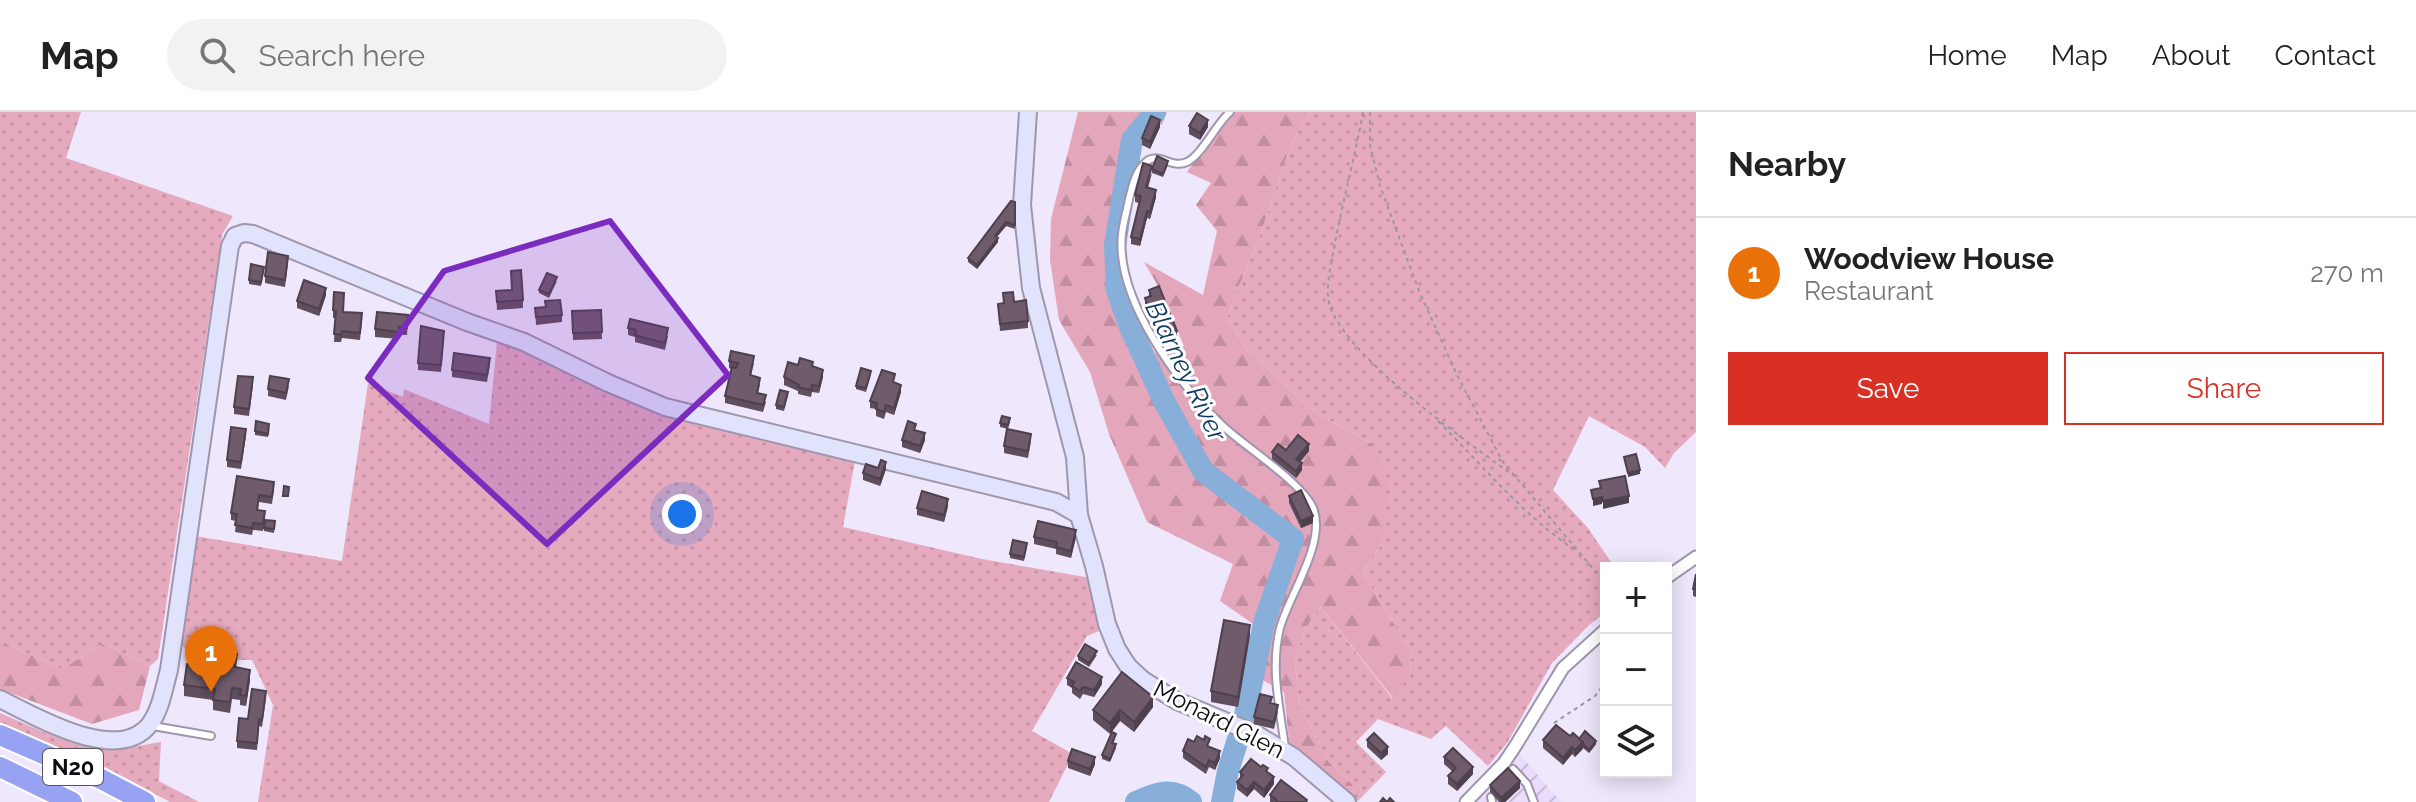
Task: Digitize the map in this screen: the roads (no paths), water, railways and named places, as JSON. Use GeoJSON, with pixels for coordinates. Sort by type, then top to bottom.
{"type":"FeatureCollection","features":[{"type":"Feature","properties":{"kind":"highway","name":"N20"},"geometry":{"type":"LineString","coordinates":[[0,735],[101,779],[145,802]]}},
{"type":"Feature","properties":{"kind":"highway","name":"N20"},"geometry":{"type":"LineString","coordinates":[[0,767],[72,802]]}},
{"type":"Feature","properties":{"kind":"street","name":"Monard Glen"},"geometry":{"type":"LineString","coordinates":[[1028,112],[1022,205],[1031,288],[1075,457],[1079,515],[1107,624],[1121,657],[1143,680],[1177,701],[1256,734],[1285,752],[1347,802]]}},
{"type":"Feature","properties":{"kind":"street"},"geometry":{"type":"LineString","coordinates":[[0,699],[72,732],[100,740],[134,736],[149,725],[156,714],[169,670],[230,246],[233,238],[240,233],[253,234],[467,322],[524,342],[665,407],[1056,502],[1079,515]]}},
{"type":"Feature","properties":{"kind":"street"},"geometry":{"type":"LineString","coordinates":[[1672,574],[1696,557]]}},
{"type":"Feature","properties":{"kind":"street"},"geometry":{"type":"LineString","coordinates":[[1466,802],[1510,754],[1563,668],[1600,634]]}},
{"type":"Feature","properties":{"kind":"lane"},"geometry":{"type":"LineString","coordinates":[[1230,112],[1185,164],[1157,158],[1150,158],[1144,163],[1132,187],[1122,234],[1122,252],[1125,276],[1161,353],[1179,378],[1223,425],[1305,494],[1314,511],[1317,526],[1313,545],[1281,624],[1274,652],[1285,752]]}},
{"type":"Feature","properties":{"kind":"lane"},"geometry":{"type":"LineString","coordinates":[[149,725],[211,736]]}},
{"type":"Feature","properties":{"kind":"lane"},"geometry":{"type":"LineString","coordinates":[[1513,769],[1527,784],[1534,802]]}},
{"type":"Feature","properties":{"kind":"waterway","name":"Blarney River"},"geometry":{"type":"LineString","coordinates":[[1155,112],[1132,140],[1115,245],[1117,290],[1130,327],[1164,401],[1203,471],[1293,539],[1264,623],[1244,720],[1222,802]]}},
{"type":"Feature","properties":{"kind":"waterway","name":"Blarney River"},"geometry":{"type":"LineString","coordinates":[[1136,802],[1157,794],[1171,793],[1191,802]]}},
{"type":"Feature","properties":{"kind":"place","name":"Woodview House"},"geometry":{"type":"Point","coordinates":[211,692]}}]}
